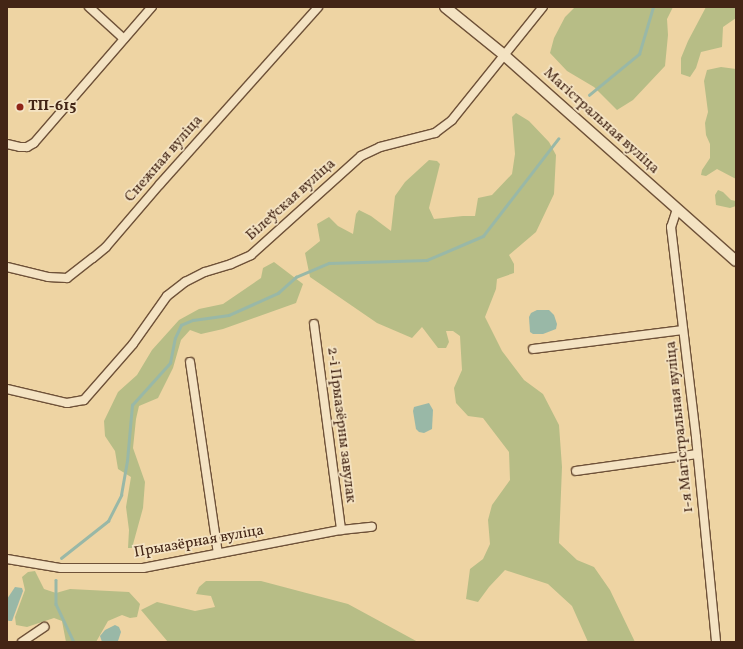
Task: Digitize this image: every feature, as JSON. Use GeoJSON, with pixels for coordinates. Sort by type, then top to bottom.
{"type":"FeatureCollection","features":[{"type":"Feature","properties":{"kind":"street"},"geometry":{"type":"LineString","coordinates":[[89,7],[124,38]]}},
{"type":"Feature","properties":{"kind":"street"},"geometry":{"type":"LineString","coordinates":[[7,144],[20,147],[34,143],[152,7]]}},
{"type":"Feature","properties":{"kind":"street","name":"Снежная вуліца"},"geometry":{"type":"LineString","coordinates":[[7,267],[48,277],[67,278],[106,247],[160,184],[318,7]]}},
{"type":"Feature","properties":{"kind":"street","name":"Магістральная вуліца"},"geometry":{"type":"LineString","coordinates":[[445,7],[504,55],[736,261]]}},
{"type":"Feature","properties":{"kind":"street","name":"Білеўская вуліца"},"geometry":{"type":"LineString","coordinates":[[7,389],[67,403],[84,400],[133,344],[167,296],[185,282],[205,272],[231,264],[251,255],[361,156],[380,147],[435,133],[452,120],[544,7]]}},
{"type":"Feature","properties":{"kind":"street","name":"1-я Магістральная вуліца"},"geometry":{"type":"LineString","coordinates":[[678,209],[671,227],[697,454],[716,642]]}},
{"type":"Feature","properties":{"kind":"street","name":"2-і Прыазёрны завулак"},"geometry":{"type":"LineString","coordinates":[[314,324],[341,530]]}},
{"type":"Feature","properties":{"kind":"street"},"geometry":{"type":"LineString","coordinates":[[533,349],[683,330]]}},
{"type":"Feature","properties":{"kind":"street"},"geometry":{"type":"LineString","coordinates":[[190,362],[218,553]]}},
{"type":"Feature","properties":{"kind":"street"},"geometry":{"type":"LineString","coordinates":[[576,471],[697,454]]}},
{"type":"Feature","properties":{"kind":"street","name":"Прыазёрная вуліца"},"geometry":{"type":"LineString","coordinates":[[7,559],[61,568],[143,568],[341,530],[372,527]]}},
{"type":"Feature","properties":{"kind":"street"},"geometry":{"type":"LineString","coordinates":[[22,642],[44,627]]}},
{"type":"Feature","properties":{"kind":"green space"},"geometry":{"type":"Polygon","coordinates":[[[575,7],[673,7],[667,19],[668,35],[665,66],[633,100],[617,110],[594,87],[567,71],[550,53],[554,38],[565,17],[575,7]]]}},
{"type":"Feature","properties":{"kind":"green space"},"geometry":{"type":"Polygon","coordinates":[[[706,7],[736,7],[736,18],[723,27],[722,47],[701,52],[696,68],[690,77],[681,74],[681,58],[706,7]]]}},
{"type":"Feature","properties":{"kind":"green space"},"geometry":{"type":"Polygon","coordinates":[[[721,67],[736,69],[736,179],[717,169],[706,176],[701,175],[702,170],[710,158],[710,144],[706,135],[705,123],[708,112],[704,81],[707,70],[721,67]]]}},
{"type":"Feature","properties":{"kind":"green space"},"geometry":{"type":"Polygon","coordinates":[[[516,113],[529,121],[549,142],[556,155],[554,194],[536,232],[509,255],[514,264],[514,273],[497,279],[496,289],[485,317],[502,351],[524,380],[543,394],[559,425],[562,467],[559,543],[577,560],[594,567],[610,590],[635,642],[588,642],[572,606],[548,584],[505,570],[489,587],[478,602],[466,599],[470,569],[483,559],[490,544],[488,520],[492,505],[510,480],[509,452],[483,418],[468,416],[456,403],[454,388],[462,370],[460,336],[453,331],[446,331],[449,342],[446,348],[438,348],[422,327],[412,338],[377,323],[310,277],[305,253],[320,241],[317,224],[329,217],[338,226],[353,234],[356,214],[359,210],[371,216],[391,231],[395,196],[405,182],[429,160],[437,161],[440,164],[429,208],[434,219],[475,216],[478,198],[492,195],[512,174],[515,154],[512,117],[516,113]]]}},
{"type":"Feature","properties":{"kind":"green space"},"geometry":{"type":"Polygon","coordinates":[[[718,190],[723,192],[731,200],[736,201],[736,206],[730,208],[716,205],[715,195],[718,190]]]}},
{"type":"Feature","properties":{"kind":"green space"},"geometry":{"type":"Polygon","coordinates":[[[274,262],[303,284],[296,303],[223,329],[201,334],[190,330],[181,340],[173,368],[158,398],[139,406],[133,448],[145,482],[143,508],[132,548],[128,548],[129,530],[126,507],[131,477],[118,469],[115,451],[105,436],[104,421],[118,392],[137,375],[152,350],[179,320],[199,309],[223,304],[261,278],[263,268],[274,262]]]}},
{"type":"Feature","properties":{"kind":"green space"},"geometry":{"type":"Polygon","coordinates":[[[35,571],[44,589],[56,593],[70,589],[129,592],[140,604],[137,617],[130,618],[122,615],[108,621],[96,642],[66,642],[62,621],[54,618],[27,627],[16,625],[15,617],[25,590],[22,577],[28,572],[35,571]]]}},
{"type":"Feature","properties":{"kind":"green space"},"geometry":{"type":"Polygon","coordinates":[[[206,581],[261,581],[348,604],[418,642],[168,642],[141,610],[157,602],[195,611],[215,607],[211,596],[196,594],[199,587],[206,581]]]}},
{"type":"Feature","properties":{"kind":"shaded area"},"geometry":{"type":"Polygon","coordinates":[[[537,310],[549,310],[554,315],[557,324],[556,329],[543,334],[533,334],[530,332],[529,317],[531,313],[537,310]]]}},
{"type":"Feature","properties":{"kind":"shaded area"},"geometry":{"type":"Polygon","coordinates":[[[429,403],[433,410],[432,429],[424,433],[419,432],[416,429],[413,411],[414,407],[429,403]]]}},
{"type":"Feature","properties":{"kind":"shaded area"},"geometry":{"type":"Polygon","coordinates":[[[15,587],[22,588],[23,591],[12,621],[9,621],[7,620],[7,599],[15,587]]]}},
{"type":"Feature","properties":{"kind":"shaded area"},"geometry":{"type":"Polygon","coordinates":[[[115,625],[119,627],[121,632],[118,641],[102,642],[100,636],[105,630],[115,625]]]}},
{"type":"Feature","properties":{"kind":"waterway"},"geometry":{"type":"LineString","coordinates":[[589,95],[639,54],[653,7]]}},
{"type":"Feature","properties":{"kind":"waterway"},"geometry":{"type":"LineString","coordinates":[[61,558],[108,521],[121,495],[127,461],[132,405],[170,363],[175,338],[181,325],[193,320],[229,315],[278,293],[296,277],[329,263],[427,260],[483,236],[558,139]]}},
{"type":"Feature","properties":{"kind":"waterway"},"geometry":{"type":"LineString","coordinates":[[56,580],[56,604],[74,642]]}},
{"type":"Feature","properties":{"kind":"place","name":"ТП-615"},"geometry":{"type":"Point","coordinates":[20,107]}}]}
